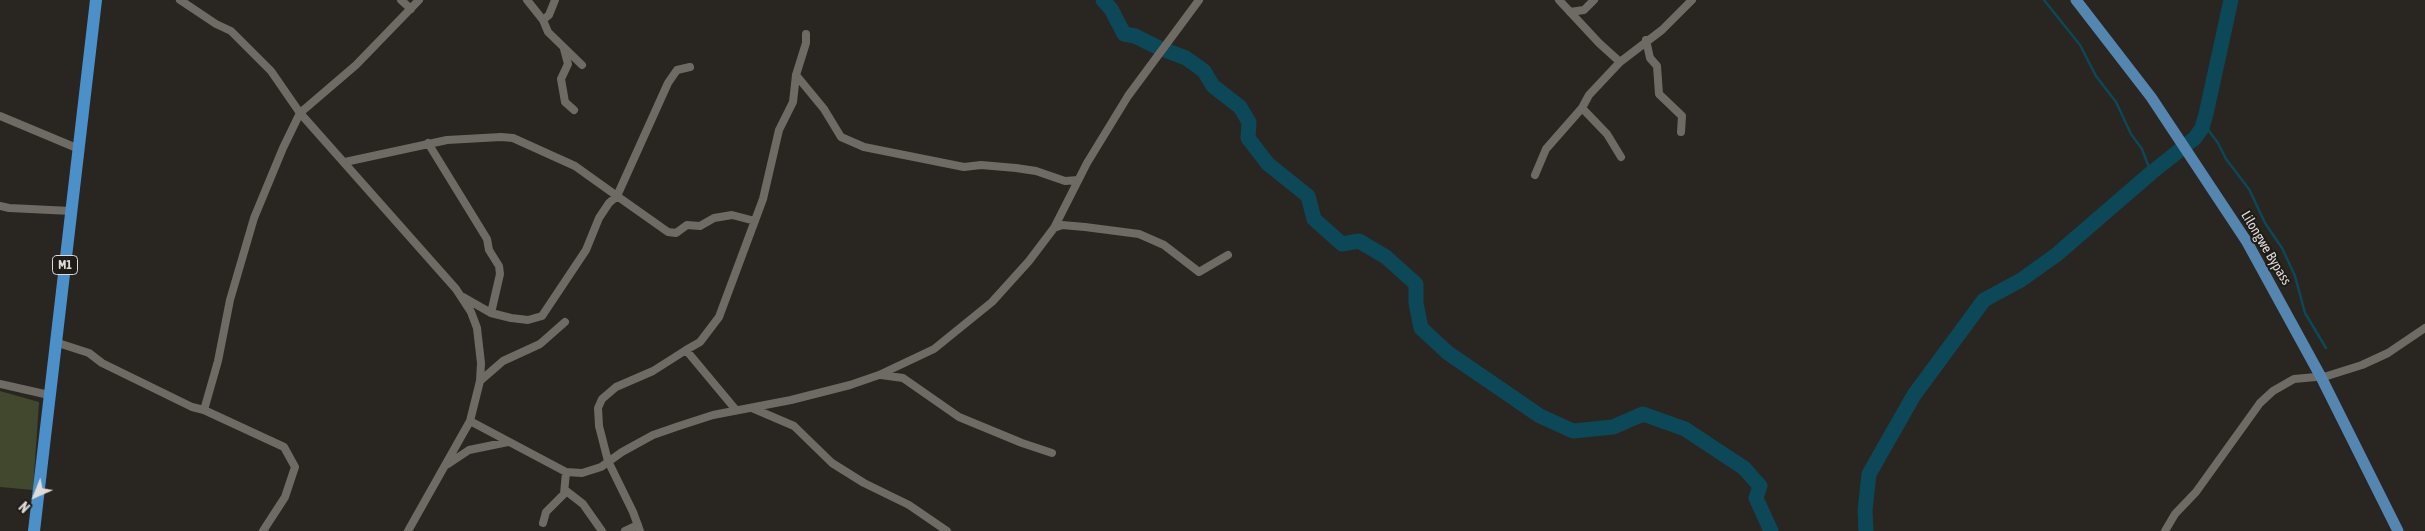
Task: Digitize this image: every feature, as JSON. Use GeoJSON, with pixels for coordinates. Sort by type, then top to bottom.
{"type":"FeatureCollection","features":[{"type":"Feature","properties":{"kind":"highway","name":"M1"},"geometry":{"type":"LineString","coordinates":[[34,531],[96,0]]}},
{"type":"Feature","properties":{"kind":"main road","name":"Lilongwe Bypass"},"geometry":{"type":"LineString","coordinates":[[2076,0],[2121,55],[2178,135],[2247,242],[2321,377],[2398,531]]}},
{"type":"Feature","properties":{"kind":"street"},"geometry":{"type":"LineString","coordinates":[[180,0],[216,24],[231,31],[271,71],[300,113],[462,296],[471,312],[481,347],[480,381],[470,421],[408,531]]}},
{"type":"Feature","properties":{"kind":"street"},"geometry":{"type":"LineString","coordinates":[[401,0],[411,9]]}},
{"type":"Feature","properties":{"kind":"street"},"geometry":{"type":"LineString","coordinates":[[204,410],[218,361],[230,300],[254,218],[283,148],[300,113],[356,65],[419,0]]}},
{"type":"Feature","properties":{"kind":"street"},"geometry":{"type":"LineString","coordinates":[[527,0],[543,20],[548,32],[582,65]]}},
{"type":"Feature","properties":{"kind":"street"},"geometry":{"type":"LineString","coordinates":[[543,20],[549,15],[555,0]]}},
{"type":"Feature","properties":{"kind":"street"},"geometry":{"type":"LineString","coordinates":[[470,421],[566,472],[582,473],[601,467],[653,435],[697,420],[736,410],[791,400],[879,375],[934,348],[972,319],[1010,283],[1054,228],[1078,180],[1139,79],[1198,0]]}},
{"type":"Feature","properties":{"kind":"street"},"geometry":{"type":"LineString","coordinates":[[1559,0],[1620,62]]}},
{"type":"Feature","properties":{"kind":"street"},"geometry":{"type":"LineString","coordinates":[[1570,12],[1584,10],[1594,0]]}},
{"type":"Feature","properties":{"kind":"street"},"geometry":{"type":"LineString","coordinates":[[1536,175],[1546,149],[1582,108],[1589,95],[1620,62],[1646,40],[1662,30],[1692,0]]}},
{"type":"Feature","properties":{"kind":"street"},"geometry":{"type":"LineString","coordinates":[[625,531],[639,528],[608,461],[599,426],[598,408],[602,399],[616,387],[653,371],[700,342],[719,317],[763,198],[780,130],[793,102],[796,75],[806,42],[806,34]]}},
{"type":"Feature","properties":{"kind":"street"},"geometry":{"type":"LineString","coordinates":[[1646,40],[1650,58],[1657,66],[1659,94],[1682,116],[1681,132]]}},
{"type":"Feature","properties":{"kind":"street"},"geometry":{"type":"LineString","coordinates":[[564,48],[568,64],[561,79],[565,102],[574,110]]}},
{"type":"Feature","properties":{"kind":"street"},"geometry":{"type":"LineString","coordinates":[[462,296],[491,312],[511,318],[528,320],[542,316],[586,250],[599,218],[617,196],[668,83],[678,70],[690,67]]}},
{"type":"Feature","properties":{"kind":"street"},"geometry":{"type":"LineString","coordinates":[[796,75],[824,109],[841,137],[864,147],[964,167],[981,165],[1016,168],[1036,171],[1065,181],[1078,180]]}},
{"type":"Feature","properties":{"kind":"street"},"geometry":{"type":"LineString","coordinates":[[1582,108],[1607,134],[1622,157]]}},
{"type":"Feature","properties":{"kind":"street"},"geometry":{"type":"LineString","coordinates":[[0,116],[79,148]]}},
{"type":"Feature","properties":{"kind":"street"},"geometry":{"type":"LineString","coordinates":[[345,162],[446,140],[513,138],[575,166],[668,232],[676,233],[687,224],[700,226],[714,218],[732,215],[754,221]]}},
{"type":"Feature","properties":{"kind":"street"},"geometry":{"type":"LineString","coordinates":[[428,143],[487,239],[489,250],[499,266],[500,274],[491,312]]}},
{"type":"Feature","properties":{"kind":"street"},"geometry":{"type":"LineString","coordinates":[[0,206],[71,210]]}},
{"type":"Feature","properties":{"kind":"street"},"geometry":{"type":"LineString","coordinates":[[1054,228],[1062,225],[1139,234],[1164,245],[1199,272],[1228,255]]}},
{"type":"Feature","properties":{"kind":"street"},"geometry":{"type":"LineString","coordinates":[[480,381],[503,361],[540,344],[565,322]]}},
{"type":"Feature","properties":{"kind":"street"},"geometry":{"type":"LineString","coordinates":[[2164,531],[2266,396],[2280,385],[2294,379],[2321,377],[2345,371],[2375,359],[2425,328]]}},
{"type":"Feature","properties":{"kind":"street"},"geometry":{"type":"LineString","coordinates":[[55,342],[88,354],[102,363],[192,407],[204,410],[284,447],[295,467],[285,496],[263,531]]}},
{"type":"Feature","properties":{"kind":"street"},"geometry":{"type":"LineString","coordinates":[[686,350],[736,410]]}},
{"type":"Feature","properties":{"kind":"street"},"geometry":{"type":"LineString","coordinates":[[879,375],[903,378],[959,417],[1022,443],[1052,453]]}},
{"type":"Feature","properties":{"kind":"street"},"geometry":{"type":"LineString","coordinates":[[0,384],[49,395]]}},
{"type":"Feature","properties":{"kind":"street"},"geometry":{"type":"LineString","coordinates":[[750,408],[794,426],[832,464],[864,483],[909,504],[947,531]]}},
{"type":"Feature","properties":{"kind":"street"},"geometry":{"type":"LineString","coordinates":[[442,469],[469,450],[508,442]]}},
{"type":"Feature","properties":{"kind":"street"},"geometry":{"type":"LineString","coordinates":[[543,524],[546,512],[565,490],[566,472]]}},
{"type":"Feature","properties":{"kind":"street"},"geometry":{"type":"LineString","coordinates":[[565,490],[583,504],[602,531]]}},
{"type":"Feature","properties":{"kind":"green space"},"geometry":{"type":"Polygon","coordinates":[[[0,391],[39,402],[33,490],[0,487],[0,391]]]}},
{"type":"Feature","properties":{"kind":"waterway"},"geometry":{"type":"LineString","coordinates":[[1103,0],[1111,9],[1124,34],[1135,36],[1159,48]]}},
{"type":"Feature","properties":{"kind":"waterway"},"geometry":{"type":"LineString","coordinates":[[2044,0],[2080,45],[2096,76],[2116,102],[2131,134],[2142,149],[2151,173]]}},
{"type":"Feature","properties":{"kind":"waterway"},"geometry":{"type":"LineString","coordinates":[[1866,531],[1865,511],[1869,474],[1914,395],[1984,300],[2021,280],[2056,255],[2151,173],[2195,138],[2202,128],[2231,0]]}},
{"type":"Feature","properties":{"kind":"waterway"},"geometry":{"type":"LineString","coordinates":[[1165,50],[1186,58],[1204,71],[1213,86],[1240,107],[1249,122],[1248,138],[1268,164],[1308,196],[1314,219],[1342,244],[1359,241],[1386,257],[1416,284],[1416,303],[1421,328],[1448,353],[1540,416],[1573,431],[1613,427],[1643,414],[1685,429],[1744,468],[1760,486],[1756,498],[1771,531]]}},
{"type":"Feature","properties":{"kind":"waterway"},"geometry":{"type":"LineString","coordinates":[[2202,128],[2209,131],[2226,159],[2249,189],[2265,223],[2282,248],[2295,276],[2305,313],[2326,348]]}}]}
